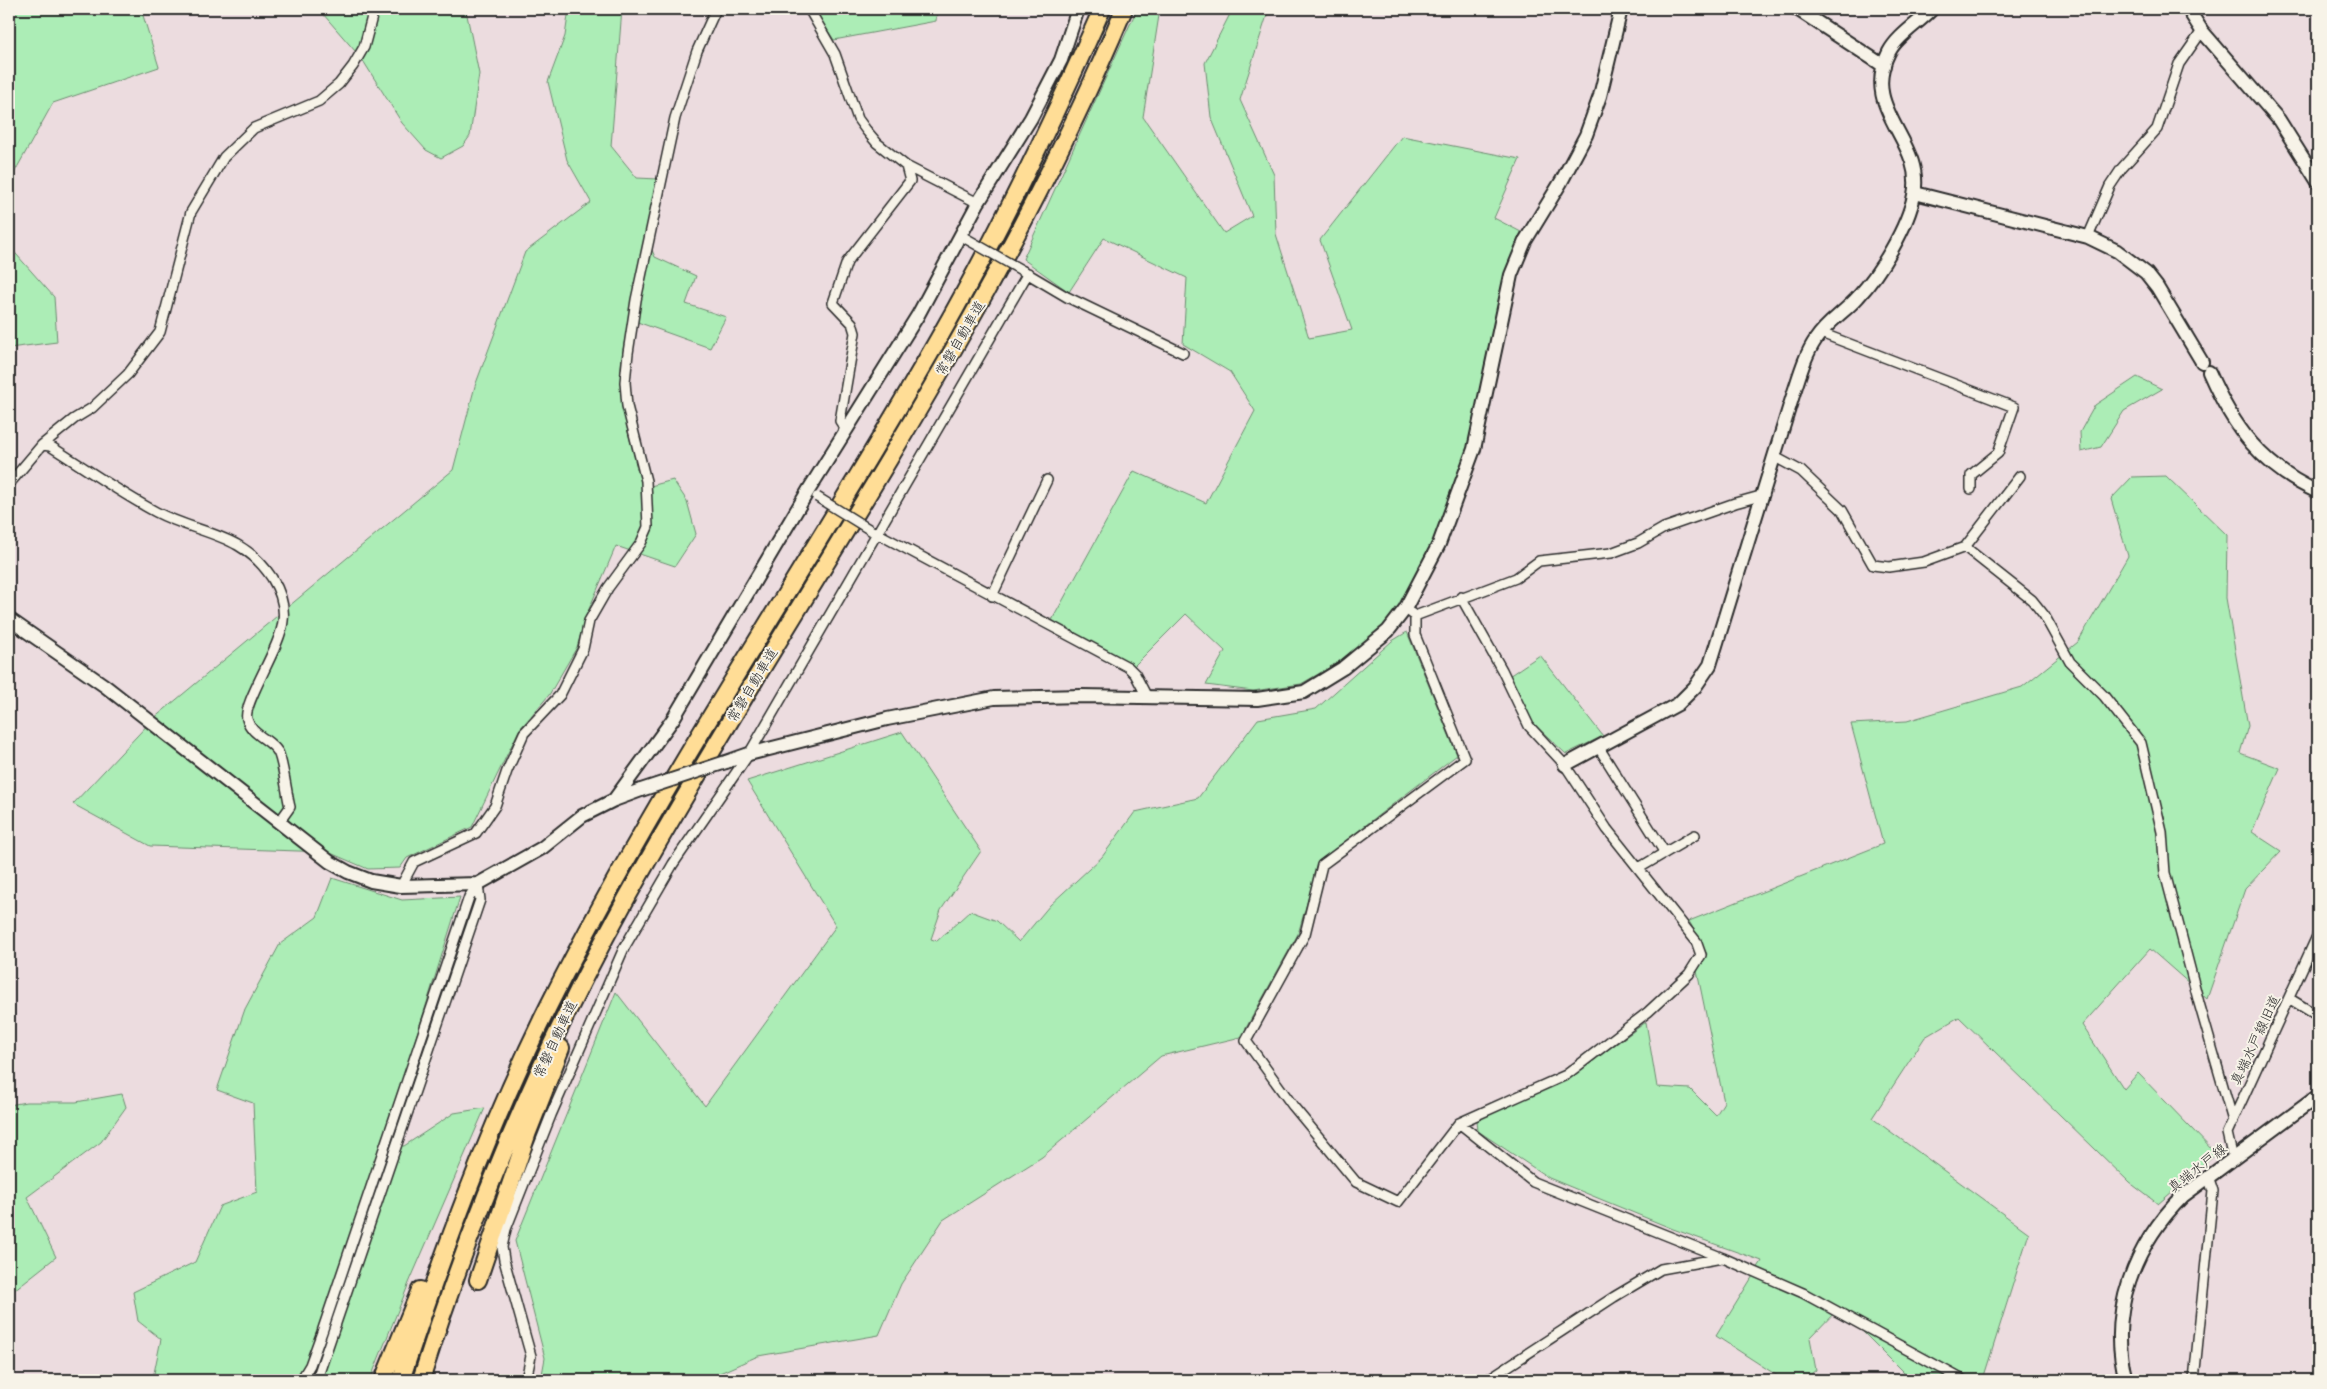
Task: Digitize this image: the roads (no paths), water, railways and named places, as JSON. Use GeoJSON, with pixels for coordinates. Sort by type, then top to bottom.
{"type":"FeatureCollection","features":[{"type":"Feature","properties":{"kind":"highway","name":"常磐自動車道"},"geometry":{"type":"LineString","coordinates":[[401,1380],[460,1206],[515,1078],[582,942],[633,848],[742,661],[943,331],[1003,221],[1056,114],[1102,9]]}},
{"type":"Feature","properties":{"kind":"highway","name":"常磐自動車道"},"geometry":{"type":"LineString","coordinates":[[421,1380],[441,1317],[482,1203],[545,1058],[599,950],[650,856],[759,672],[883,471],[960,339],[1021,227],[1072,124],[1123,10]]}},
{"type":"Feature","properties":{"kind":"highway"},"geometry":{"type":"LineString","coordinates":[[478,1280],[528,1132],[599,950]]}},
{"type":"Feature","properties":{"kind":"highway"},"geometry":{"type":"LineString","coordinates":[[383,1380],[420,1291],[460,1206]]}},
{"type":"Feature","properties":{"kind":"street"},"geometry":{"type":"LineString","coordinates":[[9,484],[42,445],[92,408],[128,374],[160,332],[190,212],[224,157],[254,128],[319,101],[338,84],[353,66],[364,47],[374,9]]}},
{"type":"Feature","properties":{"kind":"street"},"geometry":{"type":"LineString","coordinates":[[402,886],[414,862],[476,833],[495,806],[507,771],[524,733],[560,695],[583,649],[589,620],[608,588],[641,543],[648,527],[646,481],[627,406],[625,382],[628,353],[636,300],[675,118],[696,51],[716,9]]}},
{"type":"Feature","properties":{"kind":"street"},"geometry":{"type":"LineString","coordinates":[[809,9],[835,54],[858,119],[877,143],[906,166],[978,203]]}},
{"type":"Feature","properties":{"kind":"street"},"geometry":{"type":"LineString","coordinates":[[614,800],[673,720],[813,494],[846,430],[918,315],[962,237],[978,203],[1031,118],[1061,60],[1078,9]]}},
{"type":"Feature","properties":{"kind":"street"},"geometry":{"type":"LineString","coordinates":[[1461,597],[1502,670],[1529,726],[1566,765],[1607,829],[1696,940],[1700,955],[1689,974],[1648,1012],[1566,1075],[1459,1123],[1398,1202],[1356,1182],[1293,1106],[1246,1041],[1306,934],[1322,865],[1465,759],[1415,635],[1410,613],[1440,544],[1474,449],[1511,275],[1525,241],[1561,182],[1586,135],[1600,96],[1621,9]]}},
{"type":"Feature","properties":{"kind":"street"},"geometry":{"type":"LineString","coordinates":[[1797,9],[1884,66]]}},
{"type":"Feature","properties":{"kind":"street"},"geometry":{"type":"LineString","coordinates":[[1566,765],[1678,704],[1695,687],[1710,664],[1764,496],[1802,369],[1809,352],[1821,332],[1859,296],[1885,259],[1909,214],[1915,193],[1913,167],[1908,151],[1882,99],[1881,84],[1884,66],[1890,50],[1932,9]]}},
{"type":"Feature","properties":{"kind":"street"},"geometry":{"type":"LineString","coordinates":[[2188,9],[2202,31],[2279,120],[2318,182]]}},
{"type":"Feature","properties":{"kind":"street"},"geometry":{"type":"LineString","coordinates":[[2088,237],[2110,186],[2122,168],[2157,129],[2179,64],[2202,31]]}},
{"type":"Feature","properties":{"kind":"street"},"geometry":{"type":"LineString","coordinates":[[846,430],[840,421],[855,333],[852,323],[833,303],[847,262],[910,181],[906,166]]}},
{"type":"Feature","properties":{"kind":"street"},"geometry":{"type":"LineString","coordinates":[[1915,193],[2088,237],[2117,251],[2146,273],[2168,304],[2245,438],[2278,470],[2318,492]]}},
{"type":"Feature","properties":{"kind":"street"},"geometry":{"type":"LineString","coordinates":[[962,237],[1067,296],[1183,353]]}},
{"type":"Feature","properties":{"kind":"street"},"geometry":{"type":"LineString","coordinates":[[526,1380],[531,1356],[504,1260],[502,1247],[506,1229],[551,1115],[624,948],[673,864],[749,754],[1026,272]]}},
{"type":"Feature","properties":{"kind":"street"},"geometry":{"type":"LineString","coordinates":[[1821,332],[2014,407],[1998,454],[1971,475],[1971,489]]}},
{"type":"Feature","properties":{"kind":"street"},"geometry":{"type":"LineString","coordinates":[[42,445],[50,446],[156,512],[218,534],[241,546],[255,555],[269,573],[281,596],[283,620],[281,638],[253,694],[247,711],[247,719],[260,738],[278,752],[290,808],[280,822]]}},
{"type":"Feature","properties":{"kind":"street"},"geometry":{"type":"LineString","coordinates":[[1775,457],[1802,471],[1842,510],[1873,565],[1889,566],[1924,562],[1965,547],[2020,476]]}},
{"type":"Feature","properties":{"kind":"street"},"geometry":{"type":"LineString","coordinates":[[992,596],[1047,480]]}},
{"type":"Feature","properties":{"kind":"street"},"geometry":{"type":"LineString","coordinates":[[813,494],[875,532],[1128,667],[1135,674],[1147,697]]}},
{"type":"Feature","properties":{"kind":"street"},"geometry":{"type":"LineString","coordinates":[[301,1380],[310,1365],[322,1332],[468,897],[478,884],[542,848],[582,816],[614,800],[749,754],[887,719],[994,698],[1147,697],[1257,699],[1304,692],[1343,668],[1410,613],[1516,578],[1539,562],[1611,553],[1638,543],[1664,528],[1735,503],[1764,496]]}},
{"type":"Feature","properties":{"kind":"street"},"geometry":{"type":"LineString","coordinates":[[1965,547],[2032,600],[2044,615],[2070,662],[2104,696],[2141,743],[2162,832],[2165,873],[2199,1003],[2233,1121]]}},
{"type":"Feature","properties":{"kind":"street"},"geometry":{"type":"LineString","coordinates":[[9,619],[104,686],[330,862],[348,872],[370,880],[402,886],[478,884]]}},
{"type":"Feature","properties":{"kind":"street"},"geometry":{"type":"LineString","coordinates":[[1599,748],[1665,853]]}},
{"type":"Feature","properties":{"kind":"street"},"geometry":{"type":"LineString","coordinates":[[1639,868],[1695,835]]}},
{"type":"Feature","properties":{"kind":"street"},"geometry":{"type":"LineString","coordinates":[[315,1380],[480,900],[478,884]]}},
{"type":"Feature","properties":{"kind":"street","name":"真端水戸線旧道"},"geometry":{"type":"LineString","coordinates":[[2233,1159],[2227,1138],[2233,1121],[2318,934]]}},
{"type":"Feature","properties":{"kind":"street"},"geometry":{"type":"LineString","coordinates":[[2290,999],[2318,1016]]}},
{"type":"Feature","properties":{"kind":"street","name":"真端水戸線"},"geometry":{"type":"LineString","coordinates":[[2126,1380],[2121,1354],[2122,1312],[2134,1265],[2147,1239],[2168,1210],[2208,1176],[2318,1096]]}},
{"type":"Feature","properties":{"kind":"street"},"geometry":{"type":"LineString","coordinates":[[1459,1123],[1533,1182],[1722,1258],[1803,1293],[1963,1380]]}},
{"type":"Feature","properties":{"kind":"street"},"geometry":{"type":"LineString","coordinates":[[2194,1380],[2213,1191],[2208,1176]]}},
{"type":"Feature","properties":{"kind":"street"},"geometry":{"type":"LineString","coordinates":[[1487,1380],[1614,1297],[1662,1269],[1722,1258]]}}]}
